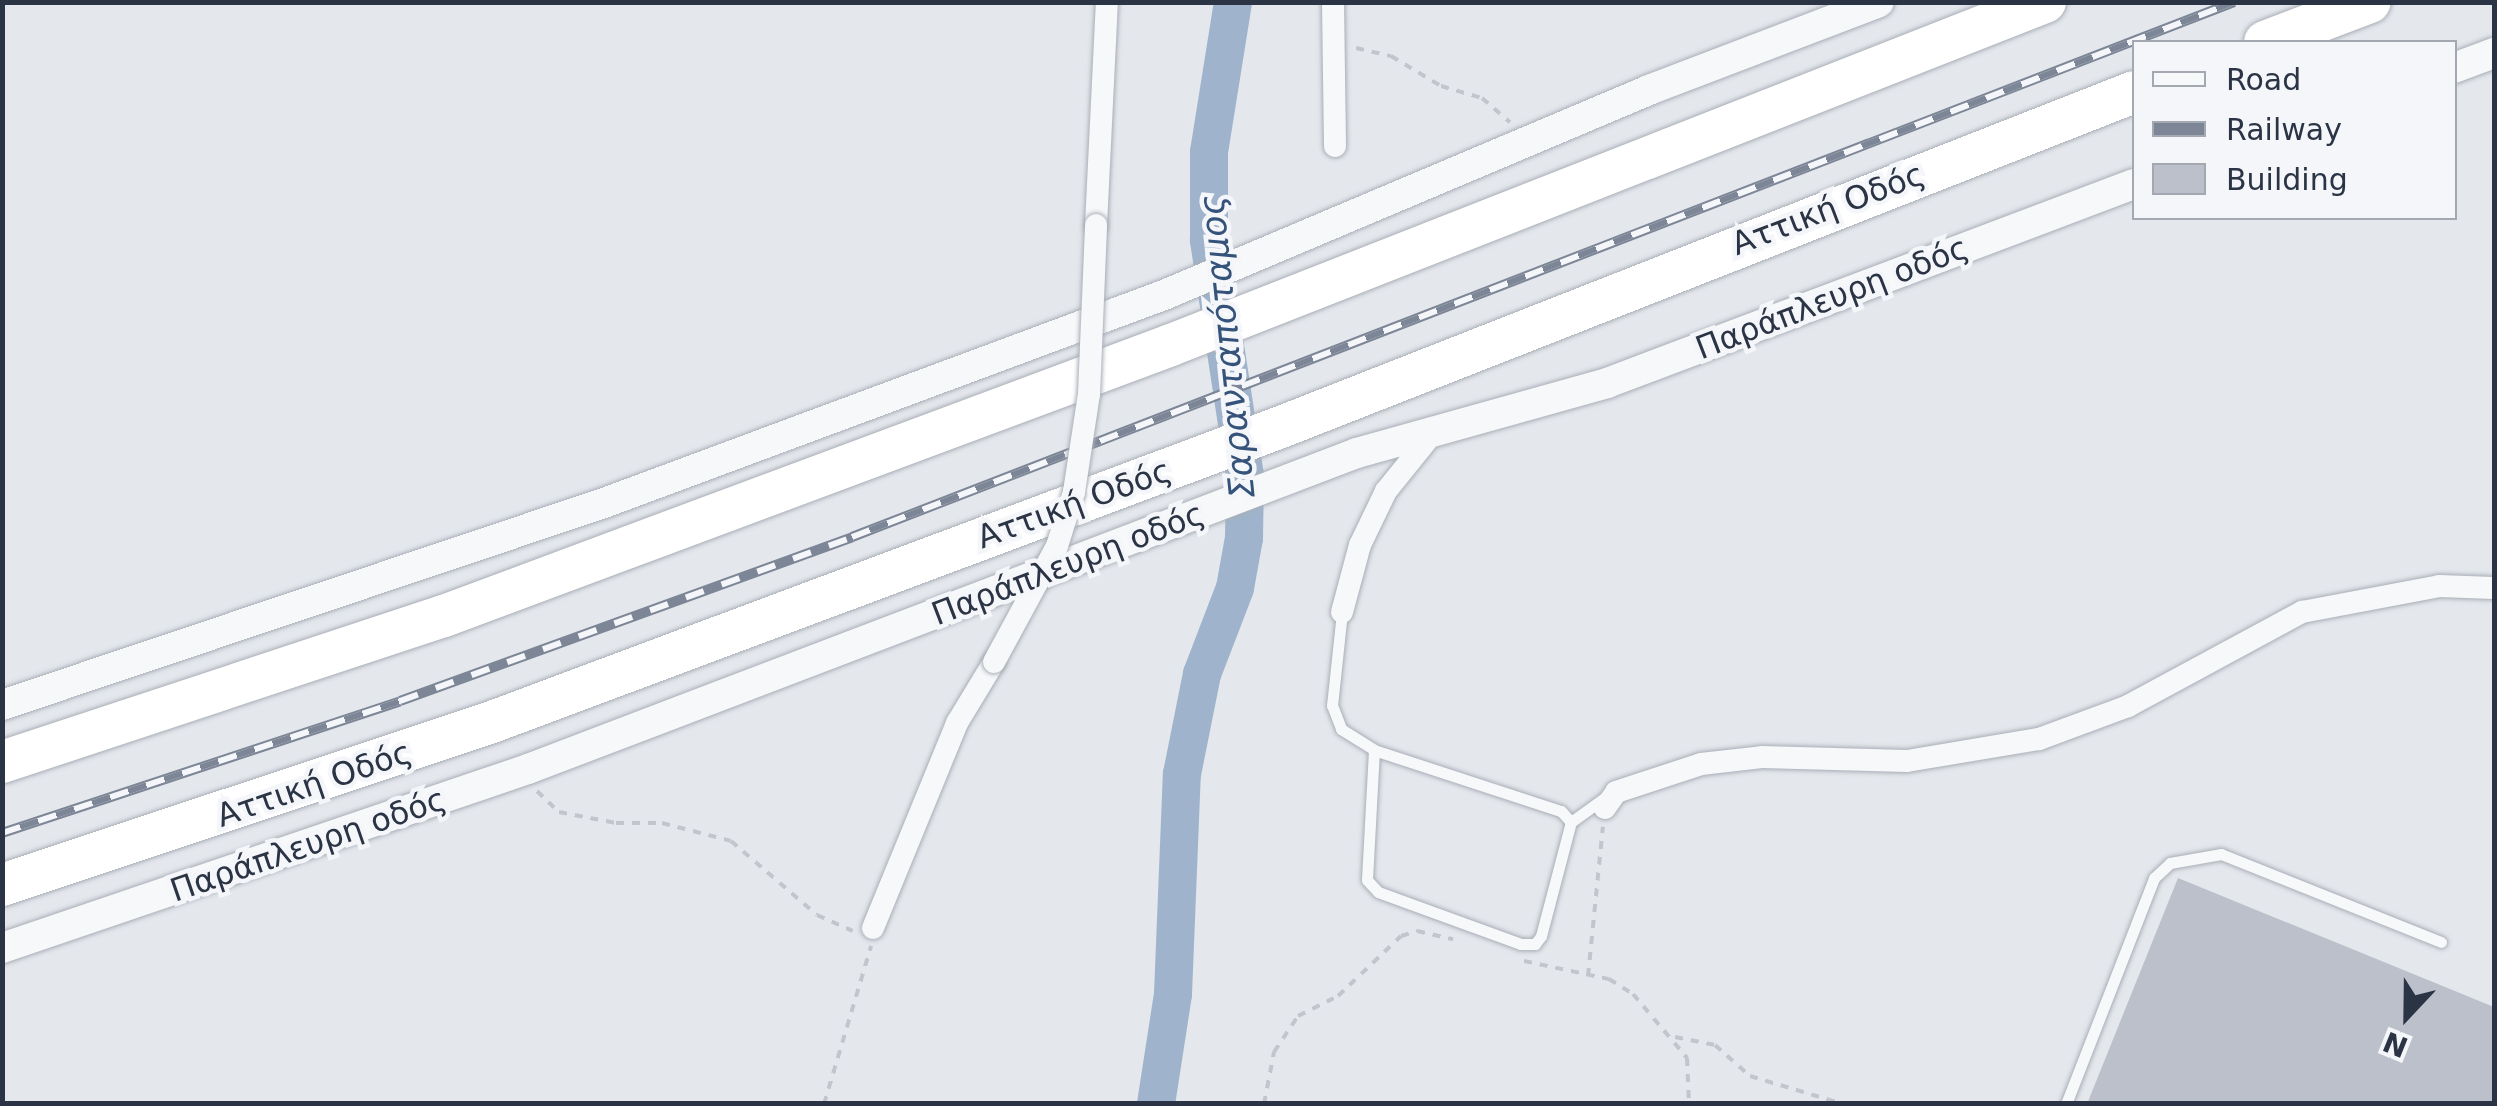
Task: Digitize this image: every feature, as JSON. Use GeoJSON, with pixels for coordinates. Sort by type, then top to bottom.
{"type":"FeatureCollection","features":[{"type":"Feature","properties":{"kind":"highway"},"geometry":{"type":"LineString","coordinates":[[2,762],[444,616],[1266,308],[2044,2]]}},
{"type":"Feature","properties":{"kind":"highway"},"geometry":{"type":"LineString","coordinates":[[2270,40],[2370,2]]}},
{"type":"Feature","properties":{"kind":"highway","name":"Αττική Οδός"},"geometry":{"type":"LineString","coordinates":[[2,885],[492,722],[1282,427],[2132,93]]}},
{"type":"Feature","properties":{"kind":"street"},"geometry":{"type":"LineString","coordinates":[[873,928],[957,723],[1057,546],[1074,492],[1089,394],[1107,2]]}},
{"type":"Feature","properties":{"kind":"street"},"geometry":{"type":"LineString","coordinates":[[1333,2],[1336,146]]}},
{"type":"Feature","properties":{"kind":"street"},"geometry":{"type":"LineString","coordinates":[[2,705],[604,504],[1164,295],[1524,142],[1878,2]]}},
{"type":"Feature","properties":{"kind":"street"},"geometry":{"type":"LineString","coordinates":[[2457,67],[2494,53]]}},
{"type":"Feature","properties":{"kind":"street","name":"Παράπλευρη οδός"},"geometry":{"type":"LineString","coordinates":[[2,948],[528,769],[1288,478],[1607,383],[2132,185]]}},
{"type":"Feature","properties":{"kind":"street"},"geometry":{"type":"LineString","coordinates":[[1342,612],[1360,545],[1386,491],[1432,434]]}},
{"type":"Feature","properties":{"kind":"street"},"geometry":{"type":"LineString","coordinates":[[1610,800],[1716,762],[1762,756],[1907,761],[2039,740],[2128,706],[2302,612],[2438,586],[2494,588]]}},
{"type":"Feature","properties":{"kind":"lane"},"geometry":{"type":"LineString","coordinates":[[1342,612],[1332,705],[1340,729],[1374,750],[1561,811],[1571,822],[1569,848],[1535,944],[1396,899],[1367,880],[1374,750]]}},
{"type":"Feature","properties":{"kind":"lane"},"geometry":{"type":"LineString","coordinates":[[1571,822],[1610,800]]}},
{"type":"Feature","properties":{"kind":"lane"},"geometry":{"type":"LineString","coordinates":[[2066,1104],[2154,878],[2170,864],[2221,854],[2441,942]]}},
{"type":"Feature","properties":{"kind":"path"},"geometry":{"type":"LineString","coordinates":[[1332,43],[1391,56],[1442,86],[1498,106],[1524,142]]}},
{"type":"Feature","properties":{"kind":"path"},"geometry":{"type":"LineString","coordinates":[[528,769],[538,796],[559,812],[702,830],[759,862],[817,915],[856,932],[873,928],[824,1104]]}},
{"type":"Feature","properties":{"kind":"path"},"geometry":{"type":"LineString","coordinates":[[1588,976],[1610,800]]}},
{"type":"Feature","properties":{"kind":"path"},"geometry":{"type":"LineString","coordinates":[[1264,1104],[1274,1052],[1298,1016],[1338,996],[1401,936],[1417,931],[1456,939]]}},
{"type":"Feature","properties":{"kind":"path"},"geometry":{"type":"LineString","coordinates":[[1522,960],[1588,976],[1633,994],[1674,1036],[1691,1074],[1688,1104]]}},
{"type":"Feature","properties":{"kind":"path"},"geometry":{"type":"LineString","coordinates":[[1674,1036],[1715,1045],[1750,1076],[1842,1104]]}},
{"type":"Feature","properties":{"kind":"building"},"geometry":{"type":"Polygon","coordinates":[[[2178,878],[2494,1007],[2494,1104],[2087,1104],[2178,878]]]}},
{"type":"Feature","properties":{"kind":"waterway","name":"Σαρανταπόταμος"},"geometry":{"type":"LineString","coordinates":[[1156,1104],[1173,994],[1182,774],[1202,674],[1235,588],[1244,538],[1245,476],[1209,240],[1209,152],[1233,2]]}},
{"type":"Feature","properties":{"kind":"railway"},"geometry":{"type":"LineString","coordinates":[[2136,40],[2234,2]]}},
{"type":"Feature","properties":{"kind":"railway"},"geometry":{"type":"LineString","coordinates":[[2,833],[400,701],[852,537],[2132,41]]}}]}
